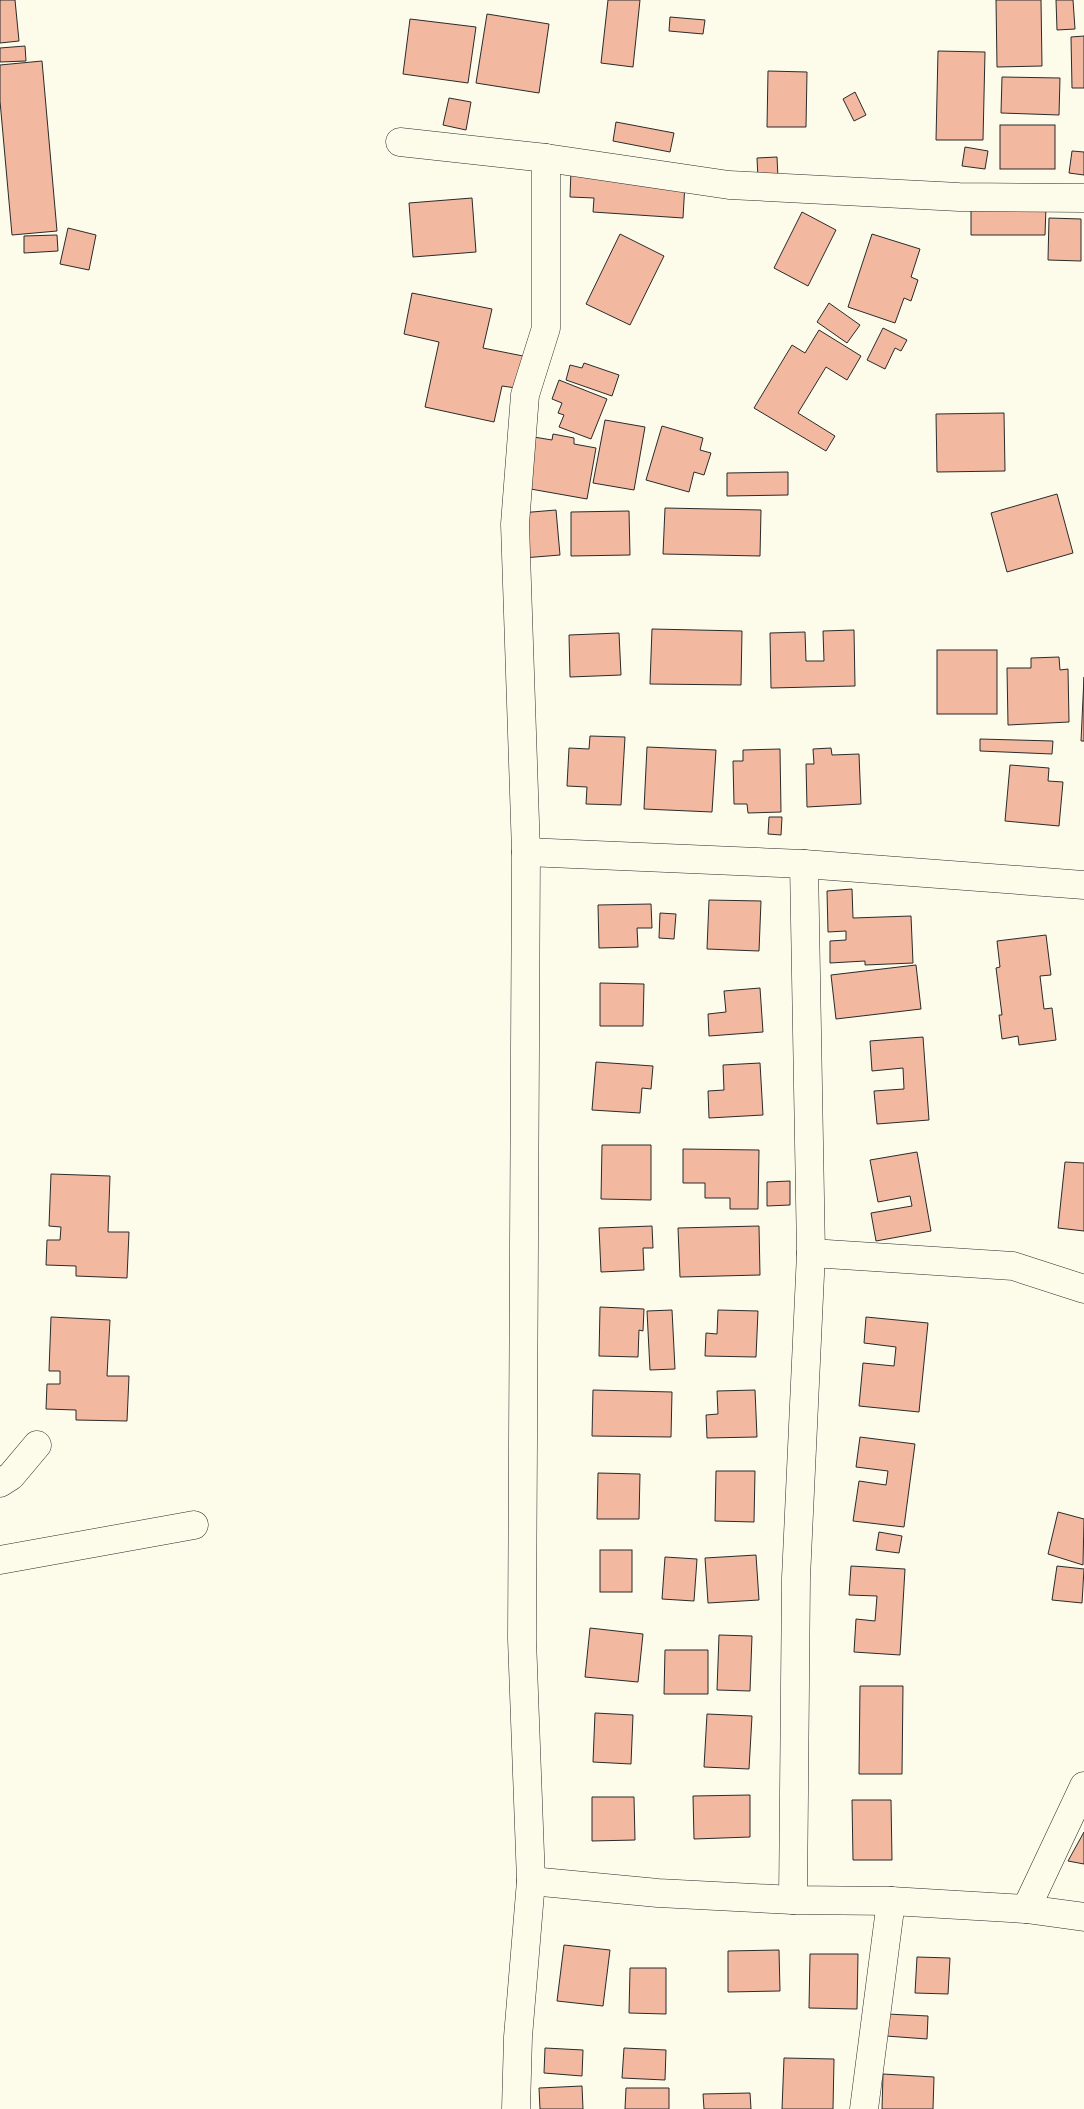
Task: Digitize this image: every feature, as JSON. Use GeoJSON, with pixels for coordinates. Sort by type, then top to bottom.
{"type":"FeatureCollection","features":[{"type":"Feature","properties":{"kind":"street"},"geometry":{"type":"LineString","coordinates":[[400,142],[546,158],[729,185],[959,197],[1084,198]]}},
{"type":"Feature","properties":{"kind":"street"},"geometry":{"type":"LineString","coordinates":[[516,2109],[518,2037],[531,1881],[522,1639],[526,852],[515,524],[526,394],[546,328],[546,158]]}},
{"type":"Feature","properties":{"kind":"street"},"geometry":{"type":"LineString","coordinates":[[526,852],[804,864],[1084,886]]}},
{"type":"Feature","properties":{"kind":"street"},"geometry":{"type":"LineString","coordinates":[[793,1900],[796,1578],[811,1253],[804,864]]}},
{"type":"Feature","properties":{"kind":"street"},"geometry":{"type":"LineString","coordinates":[[811,1253],[1012,1266],[1084,1289]]}},
{"type":"Feature","properties":{"kind":"street"},"geometry":{"type":"LineString","coordinates":[[0,1483],[11,1476],[37,1445]]}},
{"type":"Feature","properties":{"kind":"street"},"geometry":{"type":"LineString","coordinates":[[0,1560],[194,1525]]}},
{"type":"Feature","properties":{"kind":"street"},"geometry":{"type":"LineString","coordinates":[[1026,1909],[1084,1786]]}},
{"type":"Feature","properties":{"kind":"street"},"geometry":{"type":"LineString","coordinates":[[531,1881],[658,1893],[793,1900],[891,1900],[1026,1909],[1084,1917]]}},
{"type":"Feature","properties":{"kind":"street"},"geometry":{"type":"LineString","coordinates":[[864,2109],[891,1900]]}},
{"type":"Feature","properties":{"kind":"building"},"geometry":{"type":"Polygon","coordinates":[[[0,0],[15,0],[19,41],[0,43],[0,0]]]}},
{"type":"Feature","properties":{"kind":"building"},"geometry":{"type":"Polygon","coordinates":[[[608,0],[640,0],[633,67],[601,63],[608,0]]]}},
{"type":"Feature","properties":{"kind":"building"},"geometry":{"type":"Polygon","coordinates":[[[996,0],[1041,0],[1042,66],[997,67],[996,0]]]}},
{"type":"Feature","properties":{"kind":"building"},"geometry":{"type":"Polygon","coordinates":[[[1056,0],[1073,0],[1075,29],[1057,30],[1056,0]]]}},
{"type":"Feature","properties":{"kind":"building"},"geometry":{"type":"Polygon","coordinates":[[[487,14],[549,24],[539,93],[476,83],[487,14]]]}},
{"type":"Feature","properties":{"kind":"building"},"geometry":{"type":"Polygon","coordinates":[[[670,17],[705,20],[703,34],[669,31],[670,17]]]}},
{"type":"Feature","properties":{"kind":"building"},"geometry":{"type":"Polygon","coordinates":[[[410,19],[476,27],[468,83],[403,74],[410,19]]]}},
{"type":"Feature","properties":{"kind":"building"},"geometry":{"type":"Polygon","coordinates":[[[1084,36],[1084,88],[1072,88],[1071,37],[1084,36]]]}},
{"type":"Feature","properties":{"kind":"building"},"geometry":{"type":"Polygon","coordinates":[[[25,46],[26,61],[0,62],[0,48],[25,46]]]}},
{"type":"Feature","properties":{"kind":"building"},"geometry":{"type":"Polygon","coordinates":[[[938,51],[985,52],[983,140],[936,140],[938,51]]]}},
{"type":"Feature","properties":{"kind":"building"},"geometry":{"type":"Polygon","coordinates":[[[42,61],[57,231],[12,235],[0,101],[0,65],[42,61]]]}},
{"type":"Feature","properties":{"kind":"building"},"geometry":{"type":"Polygon","coordinates":[[[768,71],[807,72],[806,127],[767,127],[768,71]]]}},
{"type":"Feature","properties":{"kind":"building"},"geometry":{"type":"Polygon","coordinates":[[[1002,77],[1060,78],[1059,115],[1001,113],[1002,77]]]}},
{"type":"Feature","properties":{"kind":"building"},"geometry":{"type":"Polygon","coordinates":[[[855,92],[866,115],[854,121],[843,99],[855,92]]]}},
{"type":"Feature","properties":{"kind":"building"},"geometry":{"type":"Polygon","coordinates":[[[449,98],[471,102],[466,130],[443,125],[449,98]]]}},
{"type":"Feature","properties":{"kind":"building"},"geometry":{"type":"Polygon","coordinates":[[[616,122],[674,133],[670,152],[613,141],[616,122]]]}},
{"type":"Feature","properties":{"kind":"building"},"geometry":{"type":"Polygon","coordinates":[[[1000,125],[1055,125],[1055,169],[1000,169],[1000,125]]]}},
{"type":"Feature","properties":{"kind":"building"},"geometry":{"type":"Polygon","coordinates":[[[965,147],[988,151],[985,169],[962,166],[965,147]]]}},
{"type":"Feature","properties":{"kind":"building"},"geometry":{"type":"Polygon","coordinates":[[[1072,151],[1084,152],[1084,175],[1069,173],[1072,151]]]}},
{"type":"Feature","properties":{"kind":"building"},"geometry":{"type":"Polygon","coordinates":[[[777,157],[778,178],[758,179],[757,158],[777,157]]]}},
{"type":"Feature","properties":{"kind":"building"},"geometry":{"type":"Polygon","coordinates":[[[571,170],[685,183],[683,218],[593,212],[594,198],[570,197],[571,170]]]}},
{"type":"Feature","properties":{"kind":"building"},"geometry":{"type":"Polygon","coordinates":[[[472,198],[476,252],[413,257],[409,203],[472,198]]]}},
{"type":"Feature","properties":{"kind":"building"},"geometry":{"type":"Polygon","coordinates":[[[971,207],[1046,207],[1045,235],[971,235],[971,207]]]}},
{"type":"Feature","properties":{"kind":"building"},"geometry":{"type":"Polygon","coordinates":[[[802,212],[836,230],[808,286],[774,268],[802,212]]]}},
{"type":"Feature","properties":{"kind":"building"},"geometry":{"type":"Polygon","coordinates":[[[1049,218],[1081,219],[1081,261],[1048,260],[1049,218]]]}},
{"type":"Feature","properties":{"kind":"building"},"geometry":{"type":"Polygon","coordinates":[[[68,228],[96,235],[89,270],[60,264],[68,228]]]}},
{"type":"Feature","properties":{"kind":"building"},"geometry":{"type":"Polygon","coordinates":[[[620,234],[664,256],[630,325],[586,304],[620,234]]]}},
{"type":"Feature","properties":{"kind":"building"},"geometry":{"type":"Polygon","coordinates":[[[872,234],[920,249],[911,277],[918,280],[911,301],[904,298],[895,323],[848,307],[872,234]]]}},
{"type":"Feature","properties":{"kind":"building"},"geometry":{"type":"Polygon","coordinates":[[[57,235],[58,251],[24,253],[24,236],[57,235]]]}},
{"type":"Feature","properties":{"kind":"building"},"geometry":{"type":"Polygon","coordinates":[[[412,293],[492,309],[483,348],[523,356],[516,388],[502,386],[494,422],[425,407],[439,342],[404,334],[412,293]]]}},
{"type":"Feature","properties":{"kind":"building"},"geometry":{"type":"Polygon","coordinates":[[[829,303],[860,325],[847,343],[817,322],[829,303]]]}},
{"type":"Feature","properties":{"kind":"building"},"geometry":{"type":"Polygon","coordinates":[[[883,328],[907,340],[901,351],[895,348],[885,369],[867,360],[883,328]]]}},
{"type":"Feature","properties":{"kind":"building"},"geometry":{"type":"Polygon","coordinates":[[[819,330],[861,356],[847,380],[826,367],[798,413],[835,436],[826,451],[754,408],[792,345],[805,353],[819,330]]]}},
{"type":"Feature","properties":{"kind":"building"},"geometry":{"type":"Polygon","coordinates":[[[584,363],[619,375],[612,396],[566,380],[570,365],[582,368],[584,363]]]}},
{"type":"Feature","properties":{"kind":"building"},"geometry":{"type":"Polygon","coordinates":[[[559,380],[607,399],[591,439],[559,427],[564,415],[558,413],[562,403],[552,399],[559,380]]]}},
{"type":"Feature","properties":{"kind":"building"},"geometry":{"type":"Polygon","coordinates":[[[1004,413],[1005,471],[937,472],[936,414],[1004,413]]]}},
{"type":"Feature","properties":{"kind":"building"},"geometry":{"type":"Polygon","coordinates":[[[605,420],[645,427],[634,490],[593,483],[605,420]]]}},
{"type":"Feature","properties":{"kind":"building"},"geometry":{"type":"Polygon","coordinates":[[[662,426],[703,438],[700,450],[711,453],[704,475],[694,472],[689,492],[646,480],[662,426]]]}},
{"type":"Feature","properties":{"kind":"building"},"geometry":{"type":"Polygon","coordinates":[[[553,434],[574,438],[574,444],[596,448],[587,499],[525,488],[534,437],[552,440],[553,434]]]}},
{"type":"Feature","properties":{"kind":"building"},"geometry":{"type":"Polygon","coordinates":[[[788,472],[788,495],[727,496],[727,473],[788,472]]]}},
{"type":"Feature","properties":{"kind":"building"},"geometry":{"type":"Polygon","coordinates":[[[1057,494],[1073,553],[1007,572],[991,513],[1057,494]]]}},
{"type":"Feature","properties":{"kind":"building"},"geometry":{"type":"Polygon","coordinates":[[[665,508],[761,510],[760,556],[663,554],[665,508]]]}},
{"type":"Feature","properties":{"kind":"building"},"geometry":{"type":"Polygon","coordinates":[[[556,510],[560,555],[523,558],[520,513],[556,510]]]}},
{"type":"Feature","properties":{"kind":"building"},"geometry":{"type":"Polygon","coordinates":[[[629,511],[630,555],[571,556],[571,512],[629,511]]]}},
{"type":"Feature","properties":{"kind":"building"},"geometry":{"type":"Polygon","coordinates":[[[652,629],[742,631],[741,685],[650,684],[652,629]]]}},
{"type":"Feature","properties":{"kind":"building"},"geometry":{"type":"Polygon","coordinates":[[[854,630],[855,686],[771,688],[770,633],[805,632],[806,661],[824,661],[823,631],[854,630]]]}},
{"type":"Feature","properties":{"kind":"building"},"geometry":{"type":"Polygon","coordinates":[[[619,633],[621,675],[570,677],[569,635],[619,633]]]}},
{"type":"Feature","properties":{"kind":"building"},"geometry":{"type":"Polygon","coordinates":[[[937,650],[997,650],[997,714],[937,714],[937,650]]]}},
{"type":"Feature","properties":{"kind":"building"},"geometry":{"type":"Polygon","coordinates":[[[1059,657],[1060,670],[1068,669],[1069,722],[1008,725],[1007,668],[1031,668],[1031,658],[1059,657]]]}},
{"type":"Feature","properties":{"kind":"building"},"geometry":{"type":"Polygon","coordinates":[[[1084,677],[1084,741],[1081,741],[1084,677]]]}},
{"type":"Feature","properties":{"kind":"building"},"geometry":{"type":"Polygon","coordinates":[[[590,736],[625,737],[621,805],[586,804],[587,787],[567,786],[569,748],[589,749],[590,736]]]}},
{"type":"Feature","properties":{"kind":"building"},"geometry":{"type":"Polygon","coordinates":[[[980,739],[1053,741],[1052,754],[980,751],[980,739]]]}},
{"type":"Feature","properties":{"kind":"building"},"geometry":{"type":"Polygon","coordinates":[[[647,747],[716,750],[712,812],[644,809],[647,747]]]}},
{"type":"Feature","properties":{"kind":"building"},"geometry":{"type":"Polygon","coordinates":[[[831,748],[832,755],[859,754],[861,804],[807,807],[806,764],[814,764],[813,749],[831,748]]]}},
{"type":"Feature","properties":{"kind":"building"},"geometry":{"type":"Polygon","coordinates":[[[780,749],[781,812],[748,813],[747,804],[734,804],[733,761],[743,761],[743,750],[780,749]]]}},
{"type":"Feature","properties":{"kind":"building"},"geometry":{"type":"Polygon","coordinates":[[[1010,765],[1049,768],[1048,781],[1063,782],[1059,826],[1005,821],[1010,765]]]}},
{"type":"Feature","properties":{"kind":"building"},"geometry":{"type":"Polygon","coordinates":[[[769,817],[782,817],[781,835],[768,834],[769,817]]]}},
{"type":"Feature","properties":{"kind":"building"},"geometry":{"type":"Polygon","coordinates":[[[852,889],[853,918],[911,916],[913,963],[865,965],[865,961],[830,963],[830,941],[846,940],[846,931],[828,932],[827,891],[852,889]]]}},
{"type":"Feature","properties":{"kind":"building"},"geometry":{"type":"Polygon","coordinates":[[[709,900],[761,901],[759,951],[707,949],[709,900]]]}},
{"type":"Feature","properties":{"kind":"building"},"geometry":{"type":"Polygon","coordinates":[[[651,904],[652,928],[637,928],[638,947],[599,948],[598,905],[651,904]]]}},
{"type":"Feature","properties":{"kind":"building"},"geometry":{"type":"Polygon","coordinates":[[[660,913],[676,914],[674,939],[659,938],[660,913]]]}},
{"type":"Feature","properties":{"kind":"building"},"geometry":{"type":"Polygon","coordinates":[[[1046,935],[1051,975],[1040,976],[1044,1009],[1052,1008],[1056,1040],[1019,1045],[1018,1036],[1002,1039],[999,1015],[1002,1015],[996,968],[1000,967],[997,941],[1046,935]]]}},
{"type":"Feature","properties":{"kind":"building"},"geometry":{"type":"Polygon","coordinates":[[[916,965],[921,1009],[836,1019],[831,975],[916,965]]]}},
{"type":"Feature","properties":{"kind":"building"},"geometry":{"type":"Polygon","coordinates":[[[600,983],[644,984],[643,1026],[600,1026],[600,983]]]}},
{"type":"Feature","properties":{"kind":"building"},"geometry":{"type":"Polygon","coordinates":[[[760,988],[763,1032],[709,1036],[708,1014],[726,1012],[724,991],[760,988]]]}},
{"type":"Feature","properties":{"kind":"building"},"geometry":{"type":"Polygon","coordinates":[[[923,1037],[929,1120],[877,1124],[874,1091],[904,1089],[903,1068],[872,1071],[870,1041],[923,1037]]]}},
{"type":"Feature","properties":{"kind":"building"},"geometry":{"type":"Polygon","coordinates":[[[596,1062],[653,1066],[651,1089],[642,1088],[640,1113],[592,1110],[596,1062]]]}},
{"type":"Feature","properties":{"kind":"building"},"geometry":{"type":"Polygon","coordinates":[[[760,1063],[763,1115],[709,1118],[708,1091],[724,1090],[723,1065],[760,1063]]]}},
{"type":"Feature","properties":{"kind":"building"},"geometry":{"type":"Polygon","coordinates":[[[602,1145],[651,1145],[651,1200],[601,1199],[602,1145]]]}},
{"type":"Feature","properties":{"kind":"building"},"geometry":{"type":"Polygon","coordinates":[[[683,1149],[759,1150],[758,1209],[730,1209],[730,1198],[705,1198],[705,1183],[683,1183],[683,1149]]]}},
{"type":"Feature","properties":{"kind":"building"},"geometry":{"type":"Polygon","coordinates":[[[917,1152],[931,1231],[876,1241],[871,1213],[912,1206],[910,1196],[878,1202],[870,1160],[917,1152]]]}},
{"type":"Feature","properties":{"kind":"building"},"geometry":{"type":"Polygon","coordinates":[[[1065,1162],[1084,1163],[1084,1231],[1058,1228],[1065,1162]]]}},
{"type":"Feature","properties":{"kind":"building"},"geometry":{"type":"Polygon","coordinates":[[[51,1174],[110,1176],[108,1232],[129,1232],[127,1278],[76,1276],[76,1266],[46,1265],[47,1240],[60,1240],[61,1227],[49,1226],[51,1174]]]}},
{"type":"Feature","properties":{"kind":"building"},"geometry":{"type":"Polygon","coordinates":[[[790,1181],[790,1205],[767,1206],[767,1182],[790,1181]]]}},
{"type":"Feature","properties":{"kind":"building"},"geometry":{"type":"Polygon","coordinates":[[[652,1226],[653,1248],[643,1248],[644,1270],[601,1272],[599,1228],[652,1226]]]}},
{"type":"Feature","properties":{"kind":"building"},"geometry":{"type":"Polygon","coordinates":[[[759,1226],[760,1275],[680,1277],[678,1228],[759,1226]]]}},
{"type":"Feature","properties":{"kind":"building"},"geometry":{"type":"Polygon","coordinates":[[[600,1307],[644,1309],[643,1331],[639,1330],[638,1357],[599,1356],[600,1307]]]}},
{"type":"Feature","properties":{"kind":"building"},"geometry":{"type":"Polygon","coordinates":[[[672,1310],[675,1369],[650,1370],[647,1311],[672,1310]]]}},
{"type":"Feature","properties":{"kind":"building"},"geometry":{"type":"Polygon","coordinates":[[[718,1310],[758,1311],[756,1357],[705,1356],[706,1333],[717,1334],[718,1310]]]}},
{"type":"Feature","properties":{"kind":"building"},"geometry":{"type":"Polygon","coordinates":[[[51,1317],[110,1320],[107,1376],[129,1376],[127,1421],[76,1420],[76,1410],[46,1409],[47,1384],[60,1384],[60,1371],[49,1371],[51,1317]]]}},
{"type":"Feature","properties":{"kind":"building"},"geometry":{"type":"Polygon","coordinates":[[[866,1317],[928,1323],[919,1412],[859,1406],[863,1363],[894,1366],[896,1347],[864,1343],[866,1317]]]}},
{"type":"Feature","properties":{"kind":"building"},"geometry":{"type":"Polygon","coordinates":[[[593,1390],[672,1392],[671,1437],[592,1436],[593,1390]]]}},
{"type":"Feature","properties":{"kind":"building"},"geometry":{"type":"Polygon","coordinates":[[[755,1390],[757,1437],[707,1438],[706,1415],[718,1414],[717,1391],[755,1390]]]}},
{"type":"Feature","properties":{"kind":"building"},"geometry":{"type":"Polygon","coordinates":[[[860,1437],[915,1444],[904,1527],[853,1521],[859,1481],[886,1485],[888,1471],[856,1467],[860,1437]]]}},
{"type":"Feature","properties":{"kind":"building"},"geometry":{"type":"Polygon","coordinates":[[[716,1471],[755,1471],[754,1522],[715,1521],[716,1471]]]}},
{"type":"Feature","properties":{"kind":"building"},"geometry":{"type":"Polygon","coordinates":[[[598,1473],[640,1474],[639,1519],[597,1519],[598,1473]]]}},
{"type":"Feature","properties":{"kind":"building"},"geometry":{"type":"Polygon","coordinates":[[[1058,1512],[1084,1519],[1083,1565],[1048,1554],[1058,1512]]]}},
{"type":"Feature","properties":{"kind":"building"},"geometry":{"type":"Polygon","coordinates":[[[879,1532],[902,1536],[899,1553],[876,1550],[879,1532]]]}},
{"type":"Feature","properties":{"kind":"building"},"geometry":{"type":"Polygon","coordinates":[[[600,1550],[632,1550],[632,1592],[600,1592],[600,1550]]]}},
{"type":"Feature","properties":{"kind":"building"},"geometry":{"type":"Polygon","coordinates":[[[756,1555],[759,1600],[708,1603],[705,1558],[756,1555]]]}},
{"type":"Feature","properties":{"kind":"building"},"geometry":{"type":"Polygon","coordinates":[[[665,1557],[697,1559],[694,1601],[662,1599],[665,1557]]]}},
{"type":"Feature","properties":{"kind":"building"},"geometry":{"type":"Polygon","coordinates":[[[851,1566],[905,1569],[900,1655],[854,1652],[856,1619],[875,1621],[877,1596],[849,1595],[851,1566]]]}},
{"type":"Feature","properties":{"kind":"building"},"geometry":{"type":"Polygon","coordinates":[[[1057,1566],[1084,1569],[1082,1603],[1052,1600],[1057,1566]]]}},
{"type":"Feature","properties":{"kind":"building"},"geometry":{"type":"Polygon","coordinates":[[[590,1628],[643,1634],[638,1682],[585,1677],[590,1628]]]}},
{"type":"Feature","properties":{"kind":"building"},"geometry":{"type":"Polygon","coordinates":[[[719,1635],[752,1636],[750,1691],[717,1690],[719,1635]]]}},
{"type":"Feature","properties":{"kind":"building"},"geometry":{"type":"Polygon","coordinates":[[[665,1650],[708,1650],[708,1694],[664,1694],[665,1650]]]}},
{"type":"Feature","properties":{"kind":"building"},"geometry":{"type":"Polygon","coordinates":[[[860,1686],[903,1686],[902,1774],[859,1774],[860,1686]]]}},
{"type":"Feature","properties":{"kind":"building"},"geometry":{"type":"Polygon","coordinates":[[[595,1713],[633,1715],[631,1764],[593,1762],[595,1713]]]}},
{"type":"Feature","properties":{"kind":"building"},"geometry":{"type":"Polygon","coordinates":[[[707,1714],[752,1716],[749,1769],[704,1767],[707,1714]]]}},
{"type":"Feature","properties":{"kind":"building"},"geometry":{"type":"Polygon","coordinates":[[[750,1795],[750,1837],[694,1839],[693,1796],[750,1795]]]}},
{"type":"Feature","properties":{"kind":"building"},"geometry":{"type":"Polygon","coordinates":[[[592,1797],[634,1797],[635,1840],[592,1841],[592,1797]]]}},
{"type":"Feature","properties":{"kind":"building"},"geometry":{"type":"Polygon","coordinates":[[[852,1800],[891,1800],[892,1860],[853,1860],[852,1800]]]}},
{"type":"Feature","properties":{"kind":"building"},"geometry":{"type":"Polygon","coordinates":[[[1084,1832],[1084,1864],[1068,1861],[1084,1832]]]}},
{"type":"Feature","properties":{"kind":"building"},"geometry":{"type":"Polygon","coordinates":[[[564,1945],[610,1950],[603,2006],[557,2001],[564,1945]]]}},
{"type":"Feature","properties":{"kind":"building"},"geometry":{"type":"Polygon","coordinates":[[[779,1950],[780,1991],[728,1992],[728,1951],[779,1950]]]}},
{"type":"Feature","properties":{"kind":"building"},"geometry":{"type":"Polygon","coordinates":[[[810,1954],[858,1954],[857,2009],[809,2008],[810,1954]]]}},
{"type":"Feature","properties":{"kind":"building"},"geometry":{"type":"Polygon","coordinates":[[[917,1957],[950,1958],[948,1994],[915,1993],[917,1957]]]}},
{"type":"Feature","properties":{"kind":"building"},"geometry":{"type":"Polygon","coordinates":[[[630,1968],[666,1968],[666,2014],[629,2013],[630,1968]]]}},
{"type":"Feature","properties":{"kind":"building"},"geometry":{"type":"Polygon","coordinates":[[[887,2014],[928,2016],[927,2039],[886,2036],[887,2014]]]}},
{"type":"Feature","properties":{"kind":"building"},"geometry":{"type":"Polygon","coordinates":[[[545,2048],[583,2050],[582,2076],[544,2073],[545,2048]]]}},
{"type":"Feature","properties":{"kind":"building"},"geometry":{"type":"Polygon","coordinates":[[[624,2048],[666,2050],[665,2080],[622,2078],[624,2048]]]}},
{"type":"Feature","properties":{"kind":"building"},"geometry":{"type":"Polygon","coordinates":[[[784,2058],[834,2059],[833,2109],[782,2109],[784,2058]]]}},
{"type":"Feature","properties":{"kind":"building"},"geometry":{"type":"Polygon","coordinates":[[[883,2074],[934,2077],[933,2109],[882,2109],[883,2074]]]}},
{"type":"Feature","properties":{"kind":"building"},"geometry":{"type":"Polygon","coordinates":[[[582,2086],[583,2109],[540,2109],[539,2088],[582,2086]]]}},
{"type":"Feature","properties":{"kind":"building"},"geometry":{"type":"Polygon","coordinates":[[[626,2088],[669,2088],[669,2109],[625,2109],[626,2088]]]}},
{"type":"Feature","properties":{"kind":"building"},"geometry":{"type":"Polygon","coordinates":[[[750,2093],[751,2109],[704,2109],[703,2094],[750,2093]]]}}]}
